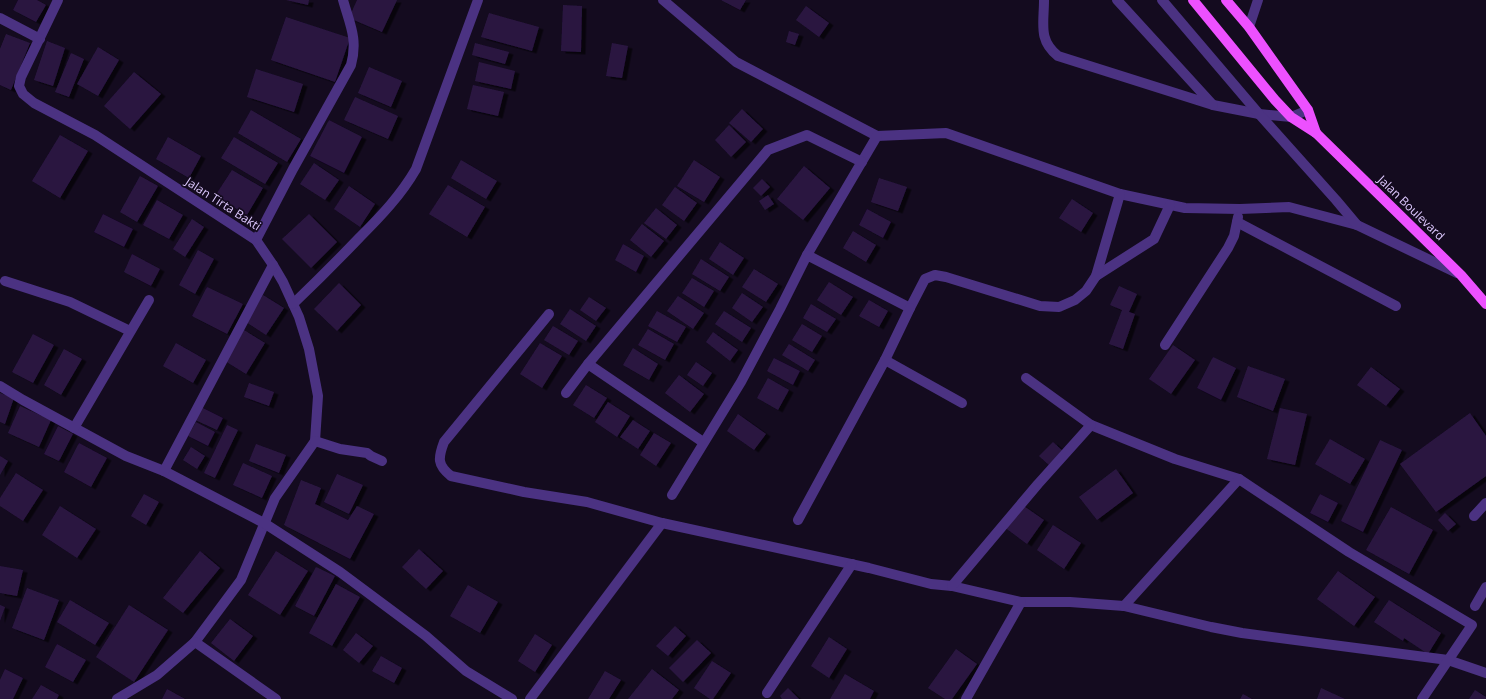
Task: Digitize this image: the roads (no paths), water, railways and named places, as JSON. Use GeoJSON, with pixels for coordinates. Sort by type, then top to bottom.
{"type":"FeatureCollection","features":[{"type":"Feature","properties":{"kind":"main road","name":"Jalan Boulevard"},"geometry":{"type":"LineString","coordinates":[[1193,0],[1275,100],[1291,117],[1316,133],[1461,275],[1486,304]]}},
{"type":"Feature","properties":{"kind":"main road","name":"Jalan Boulevard"},"geometry":{"type":"LineString","coordinates":[[1226,0],[1249,28],[1308,110],[1316,133]]}},
{"type":"Feature","properties":{"kind":"street","name":"Jalan Tirta Bakti"},"geometry":{"type":"LineString","coordinates":[[58,0],[19,86],[22,94],[34,103],[95,135],[256,240],[273,265],[293,304],[299,317],[309,349],[318,396],[315,441]]}},
{"type":"Feature","properties":{"kind":"street"},"geometry":{"type":"LineString","coordinates":[[256,240],[351,65],[355,41],[343,0]]}},
{"type":"Feature","properties":{"kind":"street"},"geometry":{"type":"LineString","coordinates":[[293,304],[329,270],[386,210],[410,179],[416,169],[430,133],[478,0]]}},
{"type":"Feature","properties":{"kind":"street"},"geometry":{"type":"LineString","coordinates":[[663,0],[736,62],[877,136],[946,133],[1120,194],[1185,208],[1240,209],[1289,207],[1357,226],[1461,275]]}},
{"type":"Feature","properties":{"kind":"street"},"geometry":{"type":"LineString","coordinates":[[1044,0],[1044,38],[1049,49],[1058,56],[1213,105],[1259,114],[1291,117],[1308,110]]}},
{"type":"Feature","properties":{"kind":"street"},"geometry":{"type":"LineString","coordinates":[[1117,0],[1213,105]]}},
{"type":"Feature","properties":{"kind":"street"},"geometry":{"type":"LineString","coordinates":[[1162,0],[1357,226]]}},
{"type":"Feature","properties":{"kind":"street"},"geometry":{"type":"LineString","coordinates":[[1249,28],[1258,0]]}},
{"type":"Feature","properties":{"kind":"street"},"geometry":{"type":"LineString","coordinates":[[0,18],[40,39]]}},
{"type":"Feature","properties":{"kind":"street"},"geometry":{"type":"LineString","coordinates":[[566,393],[588,364],[768,150],[807,135],[862,162]]}},
{"type":"Feature","properties":{"kind":"street"},"geometry":{"type":"LineString","coordinates":[[672,495],[741,382],[807,255],[877,136]]}},
{"type":"Feature","properties":{"kind":"street"},"geometry":{"type":"LineString","coordinates":[[798,520],[885,360],[925,279],[935,275],[946,277],[1040,306],[1060,308],[1075,300],[1086,291],[1096,276],[1120,194]]}},
{"type":"Feature","properties":{"kind":"street"},"geometry":{"type":"LineString","coordinates":[[1096,276],[1154,239],[1170,205]]}},
{"type":"Feature","properties":{"kind":"street"},"geometry":{"type":"LineString","coordinates":[[1165,345],[1228,248],[1234,236],[1240,209]]}},
{"type":"Feature","properties":{"kind":"street"},"geometry":{"type":"LineString","coordinates":[[1237,222],[1396,306]]}},
{"type":"Feature","properties":{"kind":"street"},"geometry":{"type":"LineString","coordinates":[[807,255],[910,308]]}},
{"type":"Feature","properties":{"kind":"street"},"geometry":{"type":"LineString","coordinates":[[164,471],[273,265]]}},
{"type":"Feature","properties":{"kind":"street"},"geometry":{"type":"LineString","coordinates":[[5,281],[70,302],[130,331]]}},
{"type":"Feature","properties":{"kind":"street"},"geometry":{"type":"LineString","coordinates":[[74,428],[149,300]]}},
{"type":"Feature","properties":{"kind":"street"},"geometry":{"type":"LineString","coordinates":[[549,314],[444,442],[439,455],[442,469],[450,476],[524,492],[587,502],[662,523],[852,564],[932,584],[952,586],[1021,602],[1070,602],[1124,606],[1242,633],[1448,660],[1486,673]]}},
{"type":"Feature","properties":{"kind":"street"},"geometry":{"type":"LineString","coordinates":[[885,360],[962,403]]}},
{"type":"Feature","properties":{"kind":"street"},"geometry":{"type":"LineString","coordinates":[[588,364],[703,442]]}},
{"type":"Feature","properties":{"kind":"street"},"geometry":{"type":"LineString","coordinates":[[1026,378],[1091,425],[1175,459],[1238,479],[1349,552],[1472,625],[1422,699]]}},
{"type":"Feature","properties":{"kind":"street"},"geometry":{"type":"LineString","coordinates":[[0,386],[126,456],[164,471],[264,523],[340,572],[426,636],[466,671],[512,699]]}},
{"type":"Feature","properties":{"kind":"street"},"geometry":{"type":"LineString","coordinates":[[952,586],[1038,484],[1091,425]]}},
{"type":"Feature","properties":{"kind":"street"},"geometry":{"type":"LineString","coordinates":[[117,699],[157,675],[195,642],[241,580],[274,498],[315,441],[340,449],[367,453],[382,461]]}},
{"type":"Feature","properties":{"kind":"street"},"geometry":{"type":"LineString","coordinates":[[1124,606],[1238,479]]}},
{"type":"Feature","properties":{"kind":"street"},"geometry":{"type":"LineString","coordinates":[[1474,516],[1486,503]]}},
{"type":"Feature","properties":{"kind":"street"},"geometry":{"type":"LineString","coordinates":[[530,699],[662,523]]}},
{"type":"Feature","properties":{"kind":"street"},"geometry":{"type":"LineString","coordinates":[[767,693],[852,564]]}},
{"type":"Feature","properties":{"kind":"street"},"geometry":{"type":"LineString","coordinates":[[1475,606],[1486,588]]}},
{"type":"Feature","properties":{"kind":"street"},"geometry":{"type":"LineString","coordinates":[[966,699],[1021,602]]}},
{"type":"Feature","properties":{"kind":"street"},"geometry":{"type":"LineString","coordinates":[[195,642],[276,699]]}}]}
